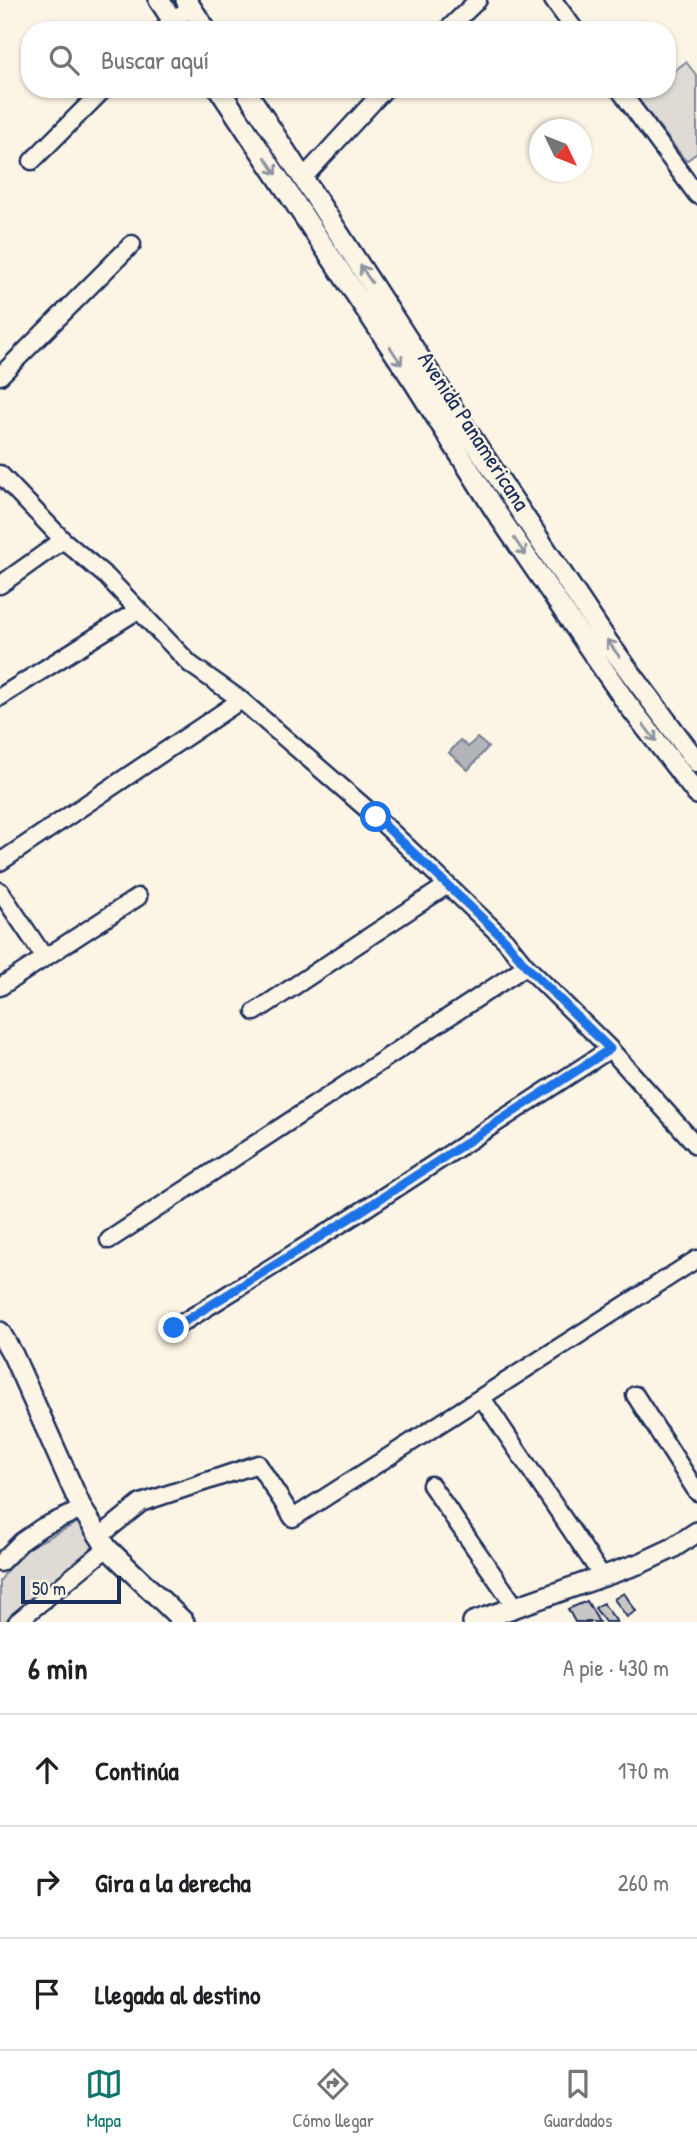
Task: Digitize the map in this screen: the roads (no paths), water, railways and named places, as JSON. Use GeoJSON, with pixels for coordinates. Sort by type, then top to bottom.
{"type":"FeatureCollection","features":[{"type":"Feature","properties":{"kind":"main road"},"geometry":{"type":"LineString","coordinates":[[159,0],[168,21]]}},
{"type":"Feature","properties":{"kind":"main road"},"geometry":{"type":"LineString","coordinates":[[188,4],[200,21]]}},
{"type":"Feature","properties":{"kind":"main road","name":"Avenida Panamericana"},"geometry":{"type":"LineString","coordinates":[[225,98],[514,500],[691,765],[697,794]]}},
{"type":"Feature","properties":{"kind":"main road","name":"Avenida Panamericana"},"geometry":{"type":"LineString","coordinates":[[251,98],[304,177],[373,302],[496,512],[626,702],[691,765]]}},
{"type":"Feature","properties":{"kind":"main road"},"geometry":{"type":"LineString","coordinates":[[247,131],[266,120]]}},
{"type":"Feature","properties":{"kind":"main road"},"geometry":{"type":"LineString","coordinates":[[496,512],[514,500]]}},
{"type":"Feature","properties":{"kind":"main road"},"geometry":{"type":"LineString","coordinates":[[0,1332],[13,1355],[82,1509],[103,1542],[181,1621]]}},
{"type":"Feature","properties":{"kind":"main road"},"geometry":{"type":"LineString","coordinates":[[472,1622],[641,1563],[671,1549],[697,1532]]}},
{"type":"Feature","properties":{"kind":"street"},"geometry":{"type":"LineString","coordinates":[[456,21],[478,0]]}},
{"type":"Feature","properties":{"kind":"street"},"geometry":{"type":"LineString","coordinates":[[553,0],[568,21]]}},
{"type":"Feature","properties":{"kind":"street"},"geometry":{"type":"LineString","coordinates":[[175,21],[188,4]]}},
{"type":"Feature","properties":{"kind":"street"},"geometry":{"type":"LineString","coordinates":[[32,161],[95,98]]}},
{"type":"Feature","properties":{"kind":"street"},"geometry":{"type":"LineString","coordinates":[[304,177],[377,98]]}},
{"type":"Feature","properties":{"kind":"street"},"geometry":{"type":"LineString","coordinates":[[626,98],[697,195]]}},
{"type":"Feature","properties":{"kind":"street"},"geometry":{"type":"LineString","coordinates":[[0,376],[132,244]]}},
{"type":"Feature","properties":{"kind":"street"},"geometry":{"type":"LineString","coordinates":[[0,474],[63,540],[107,577],[190,664],[241,700],[376,817],[505,940],[526,966],[610,1049],[697,1146]]}},
{"type":"Feature","properties":{"kind":"street"},"geometry":{"type":"LineString","coordinates":[[0,585],[63,540]]}},
{"type":"Feature","properties":{"kind":"street"},"geometry":{"type":"LineString","coordinates":[[0,696],[138,610]]}},
{"type":"Feature","properties":{"kind":"street"},"geometry":{"type":"LineString","coordinates":[[0,862],[241,700]]}},
{"type":"Feature","properties":{"kind":"street"},"geometry":{"type":"LineString","coordinates":[[255,1012],[446,886]]}},
{"type":"Feature","properties":{"kind":"street"},"geometry":{"type":"LineString","coordinates":[[0,891],[45,958]]}},
{"type":"Feature","properties":{"kind":"street"},"geometry":{"type":"LineString","coordinates":[[0,987],[138,897]]}},
{"type":"Feature","properties":{"kind":"street"},"geometry":{"type":"LineString","coordinates":[[109,1240],[526,966]]}},
{"type":"Feature","properties":{"kind":"street"},"geometry":{"type":"LineString","coordinates":[[174,1328],[363,1210],[610,1049]]}},
{"type":"Feature","properties":{"kind":"street"},"geometry":{"type":"LineString","coordinates":[[17,1622],[141,1503],[258,1464],[293,1518],[697,1259]]}},
{"type":"Feature","properties":{"kind":"street"},"geometry":{"type":"LineString","coordinates":[[635,1395],[697,1492]]}},
{"type":"Feature","properties":{"kind":"street"},"geometry":{"type":"LineString","coordinates":[[482,1398],[602,1576]]}},
{"type":"Feature","properties":{"kind":"street"},"geometry":{"type":"LineString","coordinates":[[431,1485],[515,1606]]}},
{"type":"Feature","properties":{"kind":"street"},"geometry":{"type":"LineString","coordinates":[[0,1563],[41,1527],[82,1509]]}}]}
